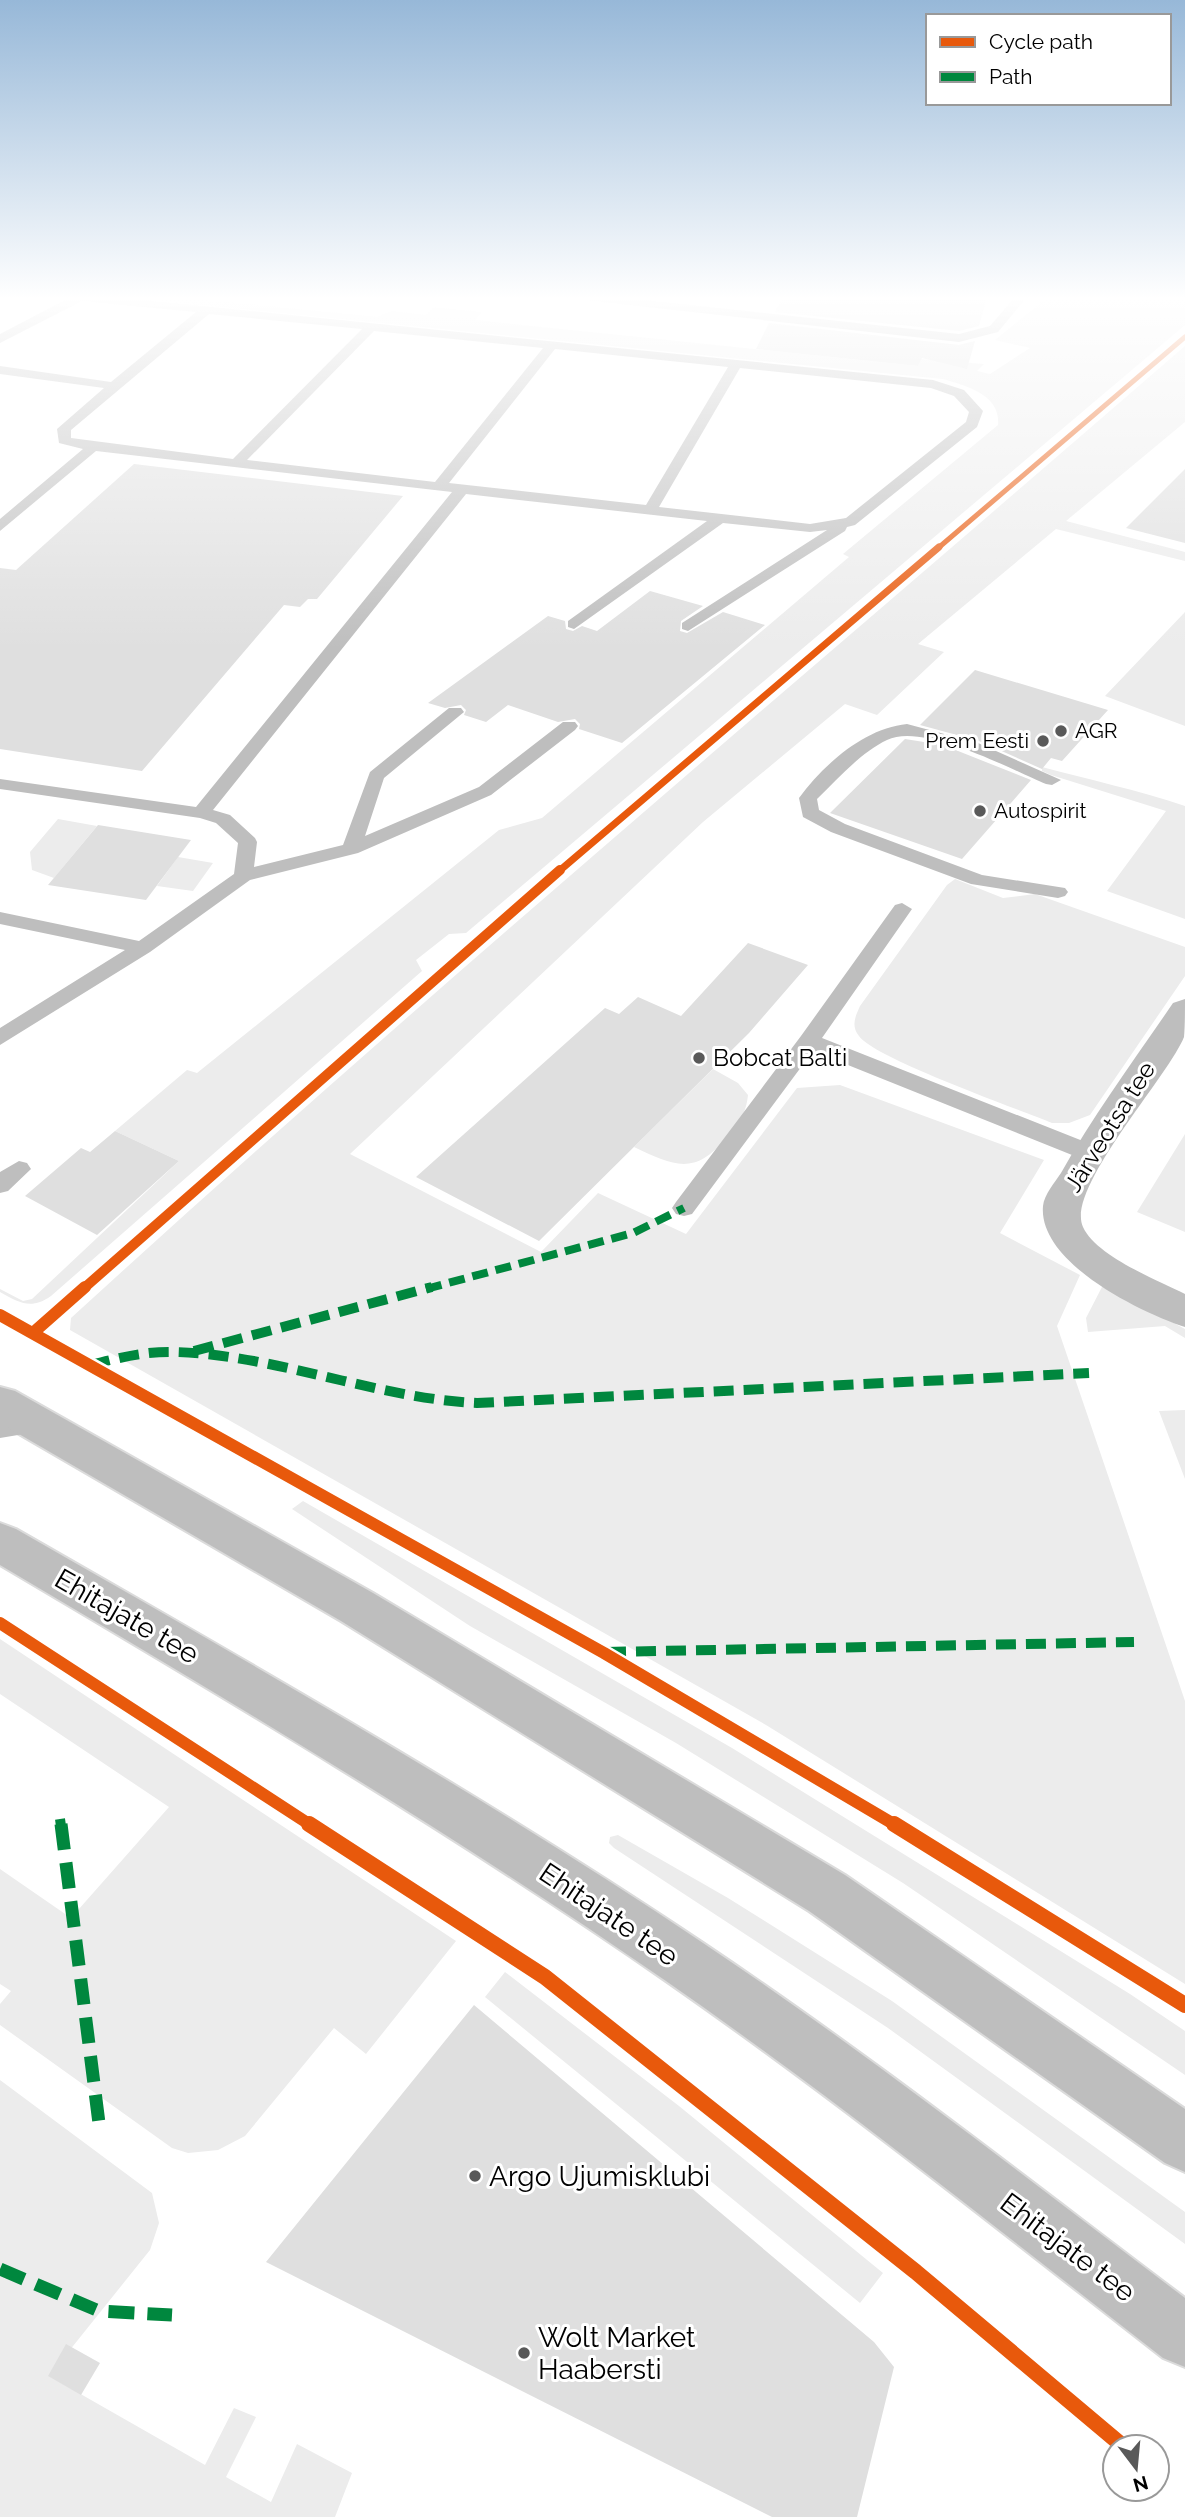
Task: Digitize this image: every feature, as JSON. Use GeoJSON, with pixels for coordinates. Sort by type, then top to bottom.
{"type":"FeatureCollection","features":[{"type":"Feature","properties":{"kind":"main road","name":"Järveotsa tee"},"geometry":{"type":"LineString","coordinates":[[1185,1010],[1090,1153],[1062,1203],[1063,1229],[1082,1254],[1100,1267],[1185,1312]]}},
{"type":"Feature","properties":{"kind":"main road"},"geometry":{"type":"LineString","coordinates":[[11,1418],[357,1607],[827,1893],[1185,2143]]}},
{"type":"Feature","properties":{"kind":"main road","name":"Ehitajate tee"},"geometry":{"type":"LineString","coordinates":[[0,1542],[260,1694],[535,1864],[627,1925],[779,2028],[1185,2336]]}},
{"type":"Feature","properties":{"kind":"lane"},"geometry":{"type":"LineString","coordinates":[[81,414],[64,429],[64,440],[93,447],[719,519],[810,528],[850,522]]}},
{"type":"Feature","properties":{"kind":"lane"},"geometry":{"type":"LineString","coordinates":[[237,463],[285,414]]}},
{"type":"Feature","properties":{"kind":"lane"},"geometry":{"type":"LineString","coordinates":[[439,486],[496,414]]}},
{"type":"Feature","properties":{"kind":"lane"},"geometry":{"type":"LineString","coordinates":[[650,510],[706,414]]}},
{"type":"Feature","properties":{"kind":"lane"},"geometry":{"type":"LineString","coordinates":[[688,626],[850,522],[972,424],[975,414]]}},
{"type":"Feature","properties":{"kind":"lane"},"geometry":{"type":"LineString","coordinates":[[0,527],[93,447]]}},
{"type":"Feature","properties":{"kind":"lane"},"geometry":{"type":"LineString","coordinates":[[201,813],[462,489]]}},
{"type":"Feature","properties":{"kind":"lane"},"geometry":{"type":"LineString","coordinates":[[574,624],[719,519]]}},
{"type":"Feature","properties":{"kind":"lane"},"geometry":{"type":"LineString","coordinates":[[351,849],[376,776],[456,712]]}},
{"type":"Feature","properties":{"kind":"lane"},"geometry":{"type":"LineString","coordinates":[[0,1038],[143,948],[243,876],[351,849],[485,790],[569,726]]}},
{"type":"Feature","properties":{"kind":"lane"},"geometry":{"type":"LineString","coordinates":[[1052,780],[944,737],[910,728],[893,730],[869,743],[808,798],[810,813],[838,828],[978,880],[1058,892]]}},
{"type":"Feature","properties":{"kind":"lane"},"geometry":{"type":"LineString","coordinates":[[0,784],[201,813],[223,819],[248,842],[243,876]]}},
{"type":"Feature","properties":{"kind":"lane"},"geometry":{"type":"LineString","coordinates":[[684,1208],[809,1041],[902,909]]}},
{"type":"Feature","properties":{"kind":"lane"},"geometry":{"type":"LineString","coordinates":[[0,918],[143,948]]}},
{"type":"Feature","properties":{"kind":"lane"},"geometry":{"type":"LineString","coordinates":[[809,1041],[1090,1153]]}},
{"type":"Feature","properties":{"kind":"lane"},"geometry":{"type":"LineString","coordinates":[[0,1185],[19,1170]]}},
{"type":"Feature","properties":{"kind":"shaded area"},"geometry":{"type":"Polygon","coordinates":[[[1079,414],[466,933],[449,934],[416,960],[422,971],[51,1296],[31,1304],[14,1299],[0,1292],[0,1289],[23,1301],[32,1299],[179,1161],[115,1131],[187,1070],[197,1073],[499,830],[542,818],[849,557],[843,554],[998,425],[997,415],[1079,414]]]}},
{"type":"Feature","properties":{"kind":"shaded area"},"geometry":{"type":"Polygon","coordinates":[[[1105,414],[1185,414],[1185,422],[1066,521],[1185,552],[1185,561],[1056,529],[918,644],[944,652],[877,715],[845,704],[703,822],[350,1154],[541,1252],[598,1193],[686,1234],[797,1088],[840,1085],[1044,1160],[1000,1233],[1080,1275],[1057,1326],[1185,1701],[1185,1984],[766,1725],[70,1330],[71,1318],[208,1194],[625,828],[1105,414]]]}},
{"type":"Feature","properties":{"kind":"shaded area"},"geometry":{"type":"Polygon","coordinates":[[[1185,612],[1185,726],[1105,696],[1185,612]]]}},
{"type":"Feature","properties":{"kind":"shaded area"},"geometry":{"type":"Polygon","coordinates":[[[1042,767],[1185,806],[1185,919],[1107,891],[1166,811],[1051,775],[1042,771],[1042,767]]]}},
{"type":"Feature","properties":{"kind":"shaded area"},"geometry":{"type":"Polygon","coordinates":[[[58,819],[97,826],[54,878],[32,870],[30,852],[58,819]]]}},
{"type":"Feature","properties":{"kind":"shaded area"},"geometry":{"type":"Polygon","coordinates":[[[178,857],[213,863],[193,891],[157,886],[178,857]]]}},
{"type":"Feature","properties":{"kind":"shaded area"},"geometry":{"type":"Polygon","coordinates":[[[955,879],[1003,898],[1035,894],[1185,947],[1185,976],[1090,1115],[1069,1123],[1052,1123],[918,1070],[870,1045],[859,1036],[855,1021],[860,1006],[947,885],[955,879]]]}},
{"type":"Feature","properties":{"kind":"shaded area"},"geometry":{"type":"Polygon","coordinates":[[[713,1069],[738,1083],[748,1095],[741,1118],[715,1150],[694,1163],[683,1164],[661,1159],[634,1147],[713,1069]]]}},
{"type":"Feature","properties":{"kind":"shaded area"},"geometry":{"type":"Polygon","coordinates":[[[1185,1134],[1185,1232],[1137,1212],[1185,1134]]]}},
{"type":"Feature","properties":{"kind":"shaded area"},"geometry":{"type":"Polygon","coordinates":[[[1103,1285],[1185,1329],[1185,1338],[1165,1326],[1088,1332],[1086,1318],[1103,1285]]]}},
{"type":"Feature","properties":{"kind":"shaded area"},"geometry":{"type":"Polygon","coordinates":[[[1185,1410],[1185,1479],[1159,1411],[1185,1410]]]}},
{"type":"Feature","properties":{"kind":"shaded area"},"geometry":{"type":"Polygon","coordinates":[[[303,1501],[732,1748],[1130,1994],[1185,2031],[1185,2075],[903,1883],[676,1743],[470,1626],[292,1509],[303,1501]]]}},
{"type":"Feature","properties":{"kind":"shaded area"},"geometry":{"type":"Polygon","coordinates":[[[0,1639],[456,1941],[366,2054],[334,2028],[245,2136],[218,2150],[188,2153],[172,2148],[0,2025],[0,2004],[11,1991],[0,1984],[0,1869],[71,1918],[169,1807],[0,1694],[0,1639]]]}},
{"type":"Feature","properties":{"kind":"shaded area"},"geometry":{"type":"Polygon","coordinates":[[[618,1835],[728,1898],[892,2001],[1185,2212],[1185,2244],[888,2028],[614,1848],[609,1843],[610,1837],[618,1835]]]}},
{"type":"Feature","properties":{"kind":"shaded area"},"geometry":{"type":"Polygon","coordinates":[[[505,1972],[679,2106],[883,2273],[860,2303],[485,1997],[505,1972]]]}},
{"type":"Feature","properties":{"kind":"shaded area"},"geometry":{"type":"Polygon","coordinates":[[[0,2080],[152,2193],[159,2223],[150,2250],[49,2376],[205,2465],[234,2408],[256,2417],[226,2477],[271,2502],[297,2444],[352,2473],[335,2517],[0,2517],[0,2080]]]}},
{"type":"Feature","properties":{"kind":"building"},"geometry":{"type":"Polygon","coordinates":[[[134,464],[403,496],[317,599],[308,599],[300,607],[284,605],[142,771],[0,749],[0,568],[16,570],[134,464]]]}},
{"type":"Feature","properties":{"kind":"building"},"geometry":{"type":"Polygon","coordinates":[[[1185,469],[1185,543],[1126,528],[1185,469]]]}},
{"type":"Feature","properties":{"kind":"building"},"geometry":{"type":"Polygon","coordinates":[[[650,591],[703,606],[681,621],[680,631],[687,633],[723,612],[765,625],[622,743],[579,729],[580,724],[575,719],[558,722],[508,705],[486,722],[464,715],[466,710],[461,705],[445,708],[428,703],[548,616],[565,621],[566,629],[573,631],[582,626],[597,631],[650,591]]]}},
{"type":"Feature","properties":{"kind":"building"},"geometry":{"type":"Polygon","coordinates":[[[975,670],[1108,710],[1062,761],[1051,758],[1042,769],[979,741],[920,725],[975,670]]]}},
{"type":"Feature","properties":{"kind":"building"},"geometry":{"type":"Polygon","coordinates":[[[905,739],[943,745],[1031,780],[962,859],[830,813],[905,739]]]}},
{"type":"Feature","properties":{"kind":"building"},"geometry":{"type":"Polygon","coordinates":[[[98,825],[191,840],[146,900],[48,885],[98,825]]]}},
{"type":"Feature","properties":{"kind":"building"},"geometry":{"type":"Polygon","coordinates":[[[748,943],[808,965],[749,1033],[539,1241],[416,1177],[605,1008],[619,1014],[638,997],[681,1016],[748,943]]]}},
{"type":"Feature","properties":{"kind":"building"},"geometry":{"type":"Polygon","coordinates":[[[115,1131],[179,1161],[97,1235],[25,1196],[81,1148],[90,1152],[115,1131]]]}},
{"type":"Feature","properties":{"kind":"building"},"geometry":{"type":"Polygon","coordinates":[[[474,2005],[874,2342],[894,2367],[857,2517],[772,2517],[266,2262],[474,2005]]]}},
{"type":"Feature","properties":{"kind":"building"},"geometry":{"type":"Polygon","coordinates":[[[66,2344],[100,2363],[81,2395],[48,2376],[66,2344]]]}},
{"type":"Feature","properties":{"kind":"marked path"},"geometry":{"type":"LineString","coordinates":[[194,1351],[633,1233],[684,1208]]}},
{"type":"Feature","properties":{"kind":"marked path"},"geometry":{"type":"LineString","coordinates":[[90,1365],[131,1355],[173,1352],[214,1355],[255,1361],[418,1398],[477,1403],[1089,1373]]}},
{"type":"Feature","properties":{"kind":"marked path"},"geometry":{"type":"LineString","coordinates":[[606,1652],[1134,1642]]}},
{"type":"Feature","properties":{"kind":"marked path"},"geometry":{"type":"LineString","coordinates":[[60,1819],[100,2131]]}},
{"type":"Feature","properties":{"kind":"marked path"},"geometry":{"type":"LineString","coordinates":[[0,2269],[99,2311],[172,2315]]}},
{"type":"Feature","properties":{"kind":"cycle path"},"geometry":{"type":"LineString","coordinates":[[34,1332],[430,981],[1094,414]]}},
{"type":"Feature","properties":{"kind":"cycle path"},"geometry":{"type":"LineString","coordinates":[[0,1315],[604,1653],[972,1870],[1185,2005]]}},
{"type":"Feature","properties":{"kind":"cycle path"},"geometry":{"type":"LineString","coordinates":[[0,1623],[545,1977],[916,2272],[1107,2433]]}},
{"type":"Feature","properties":{"kind":"place","name":"AGR"},"geometry":{"type":"Point","coordinates":[1061,731]}},
{"type":"Feature","properties":{"kind":"place","name":"Prem Eesti"},"geometry":{"type":"Point","coordinates":[1043,741]}},
{"type":"Feature","properties":{"kind":"place","name":"Autospirit"},"geometry":{"type":"Point","coordinates":[980,811]}},
{"type":"Feature","properties":{"kind":"place","name":"Bobcat Balti"},"geometry":{"type":"Point","coordinates":[699,1058]}},
{"type":"Feature","properties":{"kind":"place","name":"Argo Ujumisklubi"},"geometry":{"type":"Point","coordinates":[475,2176]}},
{"type":"Feature","properties":{"kind":"place","name":"Wolt Market Haabersti"},"geometry":{"type":"Point","coordinates":[524,2353]}}]}
